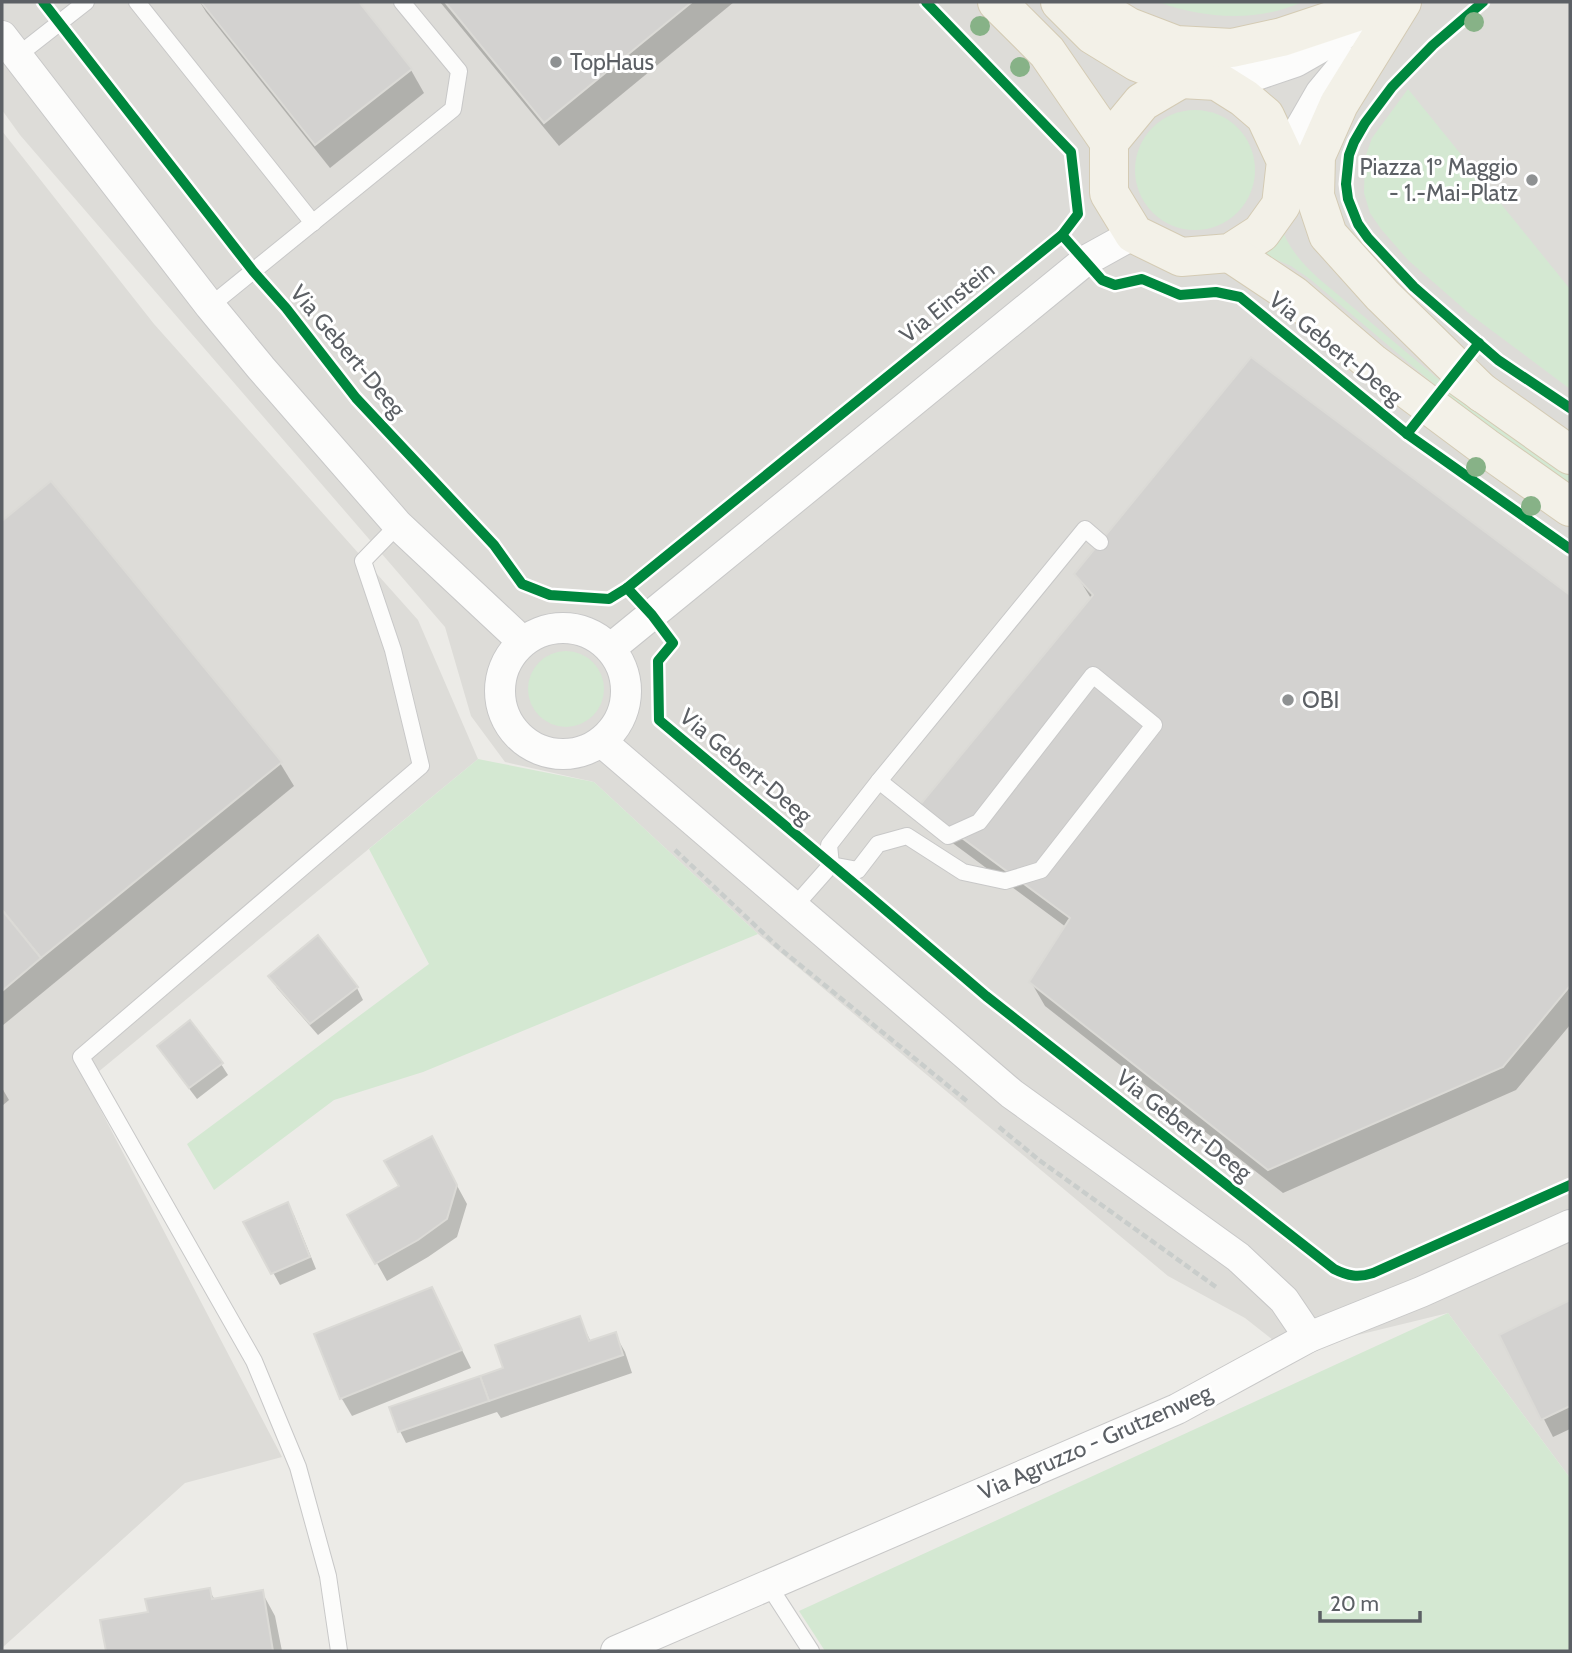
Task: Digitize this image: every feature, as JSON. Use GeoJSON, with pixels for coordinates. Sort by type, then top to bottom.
{"type":"FeatureCollection","features":[{"type":"Feature","properties":{"kind":"main road"},"geometry":{"type":"LineString","coordinates":[[998,2],[1047,52],[1109,142],[1109,193],[1134,234],[1181,257],[1230,253],[1261,233],[1281,205],[1286,161],[1324,95],[1401,2]]}},
{"type":"Feature","properties":{"kind":"main road"},"geometry":{"type":"LineString","coordinates":[[1060,2],[1093,35],[1136,62],[1199,80],[1244,98],[1265,116],[1286,161]]}},
{"type":"Feature","properties":{"kind":"main road"},"geometry":{"type":"LineString","coordinates":[[1088,2],[1129,27],[1176,45],[1232,48],[1282,37],[1387,2]]}},
{"type":"Feature","properties":{"kind":"main road"},"geometry":{"type":"LineString","coordinates":[[1109,142],[1142,102],[1199,80],[1250,73],[1294,58],[1395,2]]}},
{"type":"Feature","properties":{"kind":"main road"},"geometry":{"type":"LineString","coordinates":[[1401,2],[1339,104],[1316,156],[1315,196],[1328,235],[1381,295],[1482,393]]}},
{"type":"Feature","properties":{"kind":"main road"},"geometry":{"type":"LineString","coordinates":[[1281,205],[1333,273],[1379,316],[1570,455]]}},
{"type":"Feature","properties":{"kind":"main road"},"geometry":{"type":"LineString","coordinates":[[1230,253],[1293,296],[1371,362],[1570,507]]}},
{"type":"Feature","properties":{"kind":"street"},"geometry":{"type":"LineString","coordinates":[[10,46],[210,306],[261,368],[398,525],[522,641]]}},
{"type":"Feature","properties":{"kind":"street"},"geometry":{"type":"LineString","coordinates":[[611,648],[1085,261],[1134,234]]}},
{"type":"Feature","properties":{"kind":"street"},"geometry":{"type":"LineString","coordinates":[[546,629],[582,629],[611,648],[627,678],[625,710],[603,743],[574,755],[543,752],[515,734],[501,708],[501,672],[522,641],[546,629]]}},
{"type":"Feature","properties":{"kind":"street"},"geometry":{"type":"LineString","coordinates":[[603,743],[1012,1094],[1238,1257],[1284,1300],[1309,1337]]}},
{"type":"Feature","properties":{"kind":"street","name":"Via Agruzzo - Grutzenweg"},"geometry":{"type":"LineString","coordinates":[[617,1651],[1177,1409],[1309,1337],[1421,1292],[1570,1225]]}},
{"type":"Feature","properties":{"kind":"lane"},"geometry":{"type":"LineString","coordinates":[[10,46],[86,2]]}},
{"type":"Feature","properties":{"kind":"lane"},"geometry":{"type":"LineString","coordinates":[[137,2],[313,223]]}},
{"type":"Feature","properties":{"kind":"lane"},"geometry":{"type":"LineString","coordinates":[[210,306],[453,109],[459,71],[402,2]]}},
{"type":"Feature","properties":{"kind":"lane"},"geometry":{"type":"LineString","coordinates":[[339,1651],[328,1576],[298,1467],[254,1361],[81,1057],[421,766],[393,650],[363,561],[398,525]]}},
{"type":"Feature","properties":{"kind":"lane"},"geometry":{"type":"LineString","coordinates":[[793,908],[831,864],[829,845],[1085,529],[1100,542]]}},
{"type":"Feature","properties":{"kind":"lane"},"geometry":{"type":"LineString","coordinates":[[831,864],[858,870],[878,844],[907,836],[963,872],[1005,881],[1041,870],[1154,725],[1093,675],[979,822],[948,836],[879,781]]}},
{"type":"Feature","properties":{"kind":"lane"},"geometry":{"type":"LineString","coordinates":[[769,1586],[811,1651]]}},
{"type":"Feature","properties":{"kind":"shaded area"},"geometry":{"type":"Polygon","coordinates":[[[2,2],[1570,2],[1570,1478],[1448,1313],[1288,1352],[1245,1318],[1168,1276],[758,934],[594,782],[505,762],[471,716],[445,627],[20,135],[2,110],[2,2]]]}},
{"type":"Feature","properties":{"kind":"shaded area"},"geometry":{"type":"Polygon","coordinates":[[[2,131],[154,324],[418,620],[478,759],[86,1082],[282,1457],[185,1483],[2,1648],[2,131]]]}},
{"type":"Feature","properties":{"kind":"green space"},"geometry":{"type":"Polygon","coordinates":[[[1159,2],[1302,2],[1268,13],[1231,16],[1194,12],[1159,2]]]}},
{"type":"Feature","properties":{"kind":"green space"},"geometry":{"type":"Polygon","coordinates":[[[1408,89],[1570,289],[1570,389],[1471,315],[1408,260],[1370,213],[1364,193],[1365,158],[1372,138],[1408,89]]]}},
{"type":"Feature","properties":{"kind":"green space"},"geometry":{"type":"Polygon","coordinates":[[[1195,110],[1218,115],[1237,128],[1250,147],[1255,170],[1250,193],[1237,212],[1218,225],[1195,230],[1172,225],[1153,212],[1140,193],[1135,170],[1140,147],[1153,128],[1172,115],[1195,110]]]}},
{"type":"Feature","properties":{"kind":"green space"},"geometry":{"type":"Polygon","coordinates":[[[1283,232],[1298,257],[1318,278],[1443,383],[1570,474],[1570,485],[1468,413],[1310,279],[1291,266],[1261,253],[1283,232]]]}},
{"type":"Feature","properties":{"kind":"green space"},"geometry":{"type":"Polygon","coordinates":[[[559,651],[573,651],[587,657],[598,668],[604,689],[601,704],[593,716],[573,727],[559,727],[545,721],[534,710],[528,696],[528,682],[534,668],[545,657],[559,651]]]}},
{"type":"Feature","properties":{"kind":"green space"},"geometry":{"type":"Polygon","coordinates":[[[478,759],[594,782],[758,934],[423,1072],[334,1100],[214,1190],[187,1144],[429,964],[369,849],[478,759]]]}},
{"type":"Feature","properties":{"kind":"green space"},"geometry":{"type":"Polygon","coordinates":[[[1448,1313],[1570,1478],[1570,1651],[825,1651],[799,1611],[1448,1313]]]}},
{"type":"Feature","properties":{"kind":"building"},"geometry":{"type":"Polygon","coordinates":[[[201,2],[359,2],[412,69],[315,145],[201,2]]]}},
{"type":"Feature","properties":{"kind":"building","name":"TopHaus"},"geometry":{"type":"Polygon","coordinates":[[[445,2],[692,2],[544,123],[445,2]]]}},
{"type":"Feature","properties":{"kind":"building","name":"OBI"},"geometry":{"type":"Polygon","coordinates":[[[1251,357],[1570,595],[1570,986],[1503,1067],[1268,1170],[1029,982],[1070,918],[919,806],[1093,595],[1074,574],[1251,357]]]}},
{"type":"Feature","properties":{"kind":"building"},"geometry":{"type":"Polygon","coordinates":[[[51,481],[282,762],[41,958],[2,910],[2,521],[51,481]]]}},
{"type":"Feature","properties":{"kind":"building"},"geometry":{"type":"Polygon","coordinates":[[[2,910],[41,958],[2,991],[2,910]]]}},
{"type":"Feature","properties":{"kind":"building"},"geometry":{"type":"Polygon","coordinates":[[[318,935],[358,987],[310,1024],[268,976],[318,935]]]}},
{"type":"Feature","properties":{"kind":"building"},"geometry":{"type":"Polygon","coordinates":[[[190,1020],[223,1063],[189,1088],[157,1046],[190,1020]]]}},
{"type":"Feature","properties":{"kind":"building"},"geometry":{"type":"Polygon","coordinates":[[[432,1136],[457,1185],[447,1219],[418,1240],[375,1264],[347,1215],[399,1186],[384,1161],[432,1136]]]}},
{"type":"Feature","properties":{"kind":"building"},"geometry":{"type":"Polygon","coordinates":[[[288,1202],[310,1257],[271,1274],[243,1222],[288,1202]]]}},
{"type":"Feature","properties":{"kind":"building"},"geometry":{"type":"Polygon","coordinates":[[[432,1287],[462,1350],[340,1399],[314,1334],[432,1287]]]}},
{"type":"Feature","properties":{"kind":"building"},"geometry":{"type":"Polygon","coordinates":[[[1570,1300],[1570,1406],[1541,1420],[1499,1335],[1570,1300]]]}},
{"type":"Feature","properties":{"kind":"building"},"geometry":{"type":"Polygon","coordinates":[[[580,1316],[589,1341],[616,1332],[623,1355],[489,1401],[480,1376],[503,1368],[495,1345],[580,1316]]]}},
{"type":"Feature","properties":{"kind":"building"},"geometry":{"type":"Polygon","coordinates":[[[480,1376],[489,1401],[398,1432],[389,1407],[480,1376]]]}},
{"type":"Feature","properties":{"kind":"building"},"geometry":{"type":"Polygon","coordinates":[[[210,1588],[212,1599],[263,1590],[273,1651],[106,1651],[100,1620],[148,1612],[145,1599],[210,1588]]]}},
{"type":"Feature","properties":{"kind":"cycle path","name":"Via Gebert-Deeg"},"geometry":{"type":"LineString","coordinates":[[43,2],[356,398],[494,545],[522,584],[550,595],[609,599],[627,588],[652,615],[673,643],[658,661],[659,720],[986,996],[1334,1269],[1353,1276],[1373,1273],[1570,1185]]}},
{"type":"Feature","properties":{"kind":"cycle path","name":"Via Einstein"},"geometry":{"type":"LineString","coordinates":[[627,588],[1062,235],[1078,214],[1071,152],[926,2]]}},
{"type":"Feature","properties":{"kind":"cycle path"},"geometry":{"type":"LineString","coordinates":[[1483,2],[1433,45],[1392,87],[1365,123],[1349,155],[1346,184],[1348,199],[1358,224],[1368,238],[1414,287],[1498,360],[1570,408]]}},
{"type":"Feature","properties":{"kind":"cycle path","name":"Via Gebert-Deeg"},"geometry":{"type":"LineString","coordinates":[[1062,235],[1102,280],[1115,285],[1142,279],[1180,295],[1216,292],[1240,297],[1407,434],[1570,549]]}},
{"type":"Feature","properties":{"kind":"cycle path"},"geometry":{"type":"LineString","coordinates":[[1407,434],[1479,343]]}},
{"type":"Feature","properties":{"kind":"place","name":"TopHaus"},"geometry":{"type":"Point","coordinates":[556,62]}},
{"type":"Feature","properties":{"kind":"place","name":"Piazza 1º Maggio - 1.-Mai-Platz"},"geometry":{"type":"Point","coordinates":[1532,180]}},
{"type":"Feature","properties":{"kind":"place","name":"OBI"},"geometry":{"type":"Point","coordinates":[1288,700]}}]}
